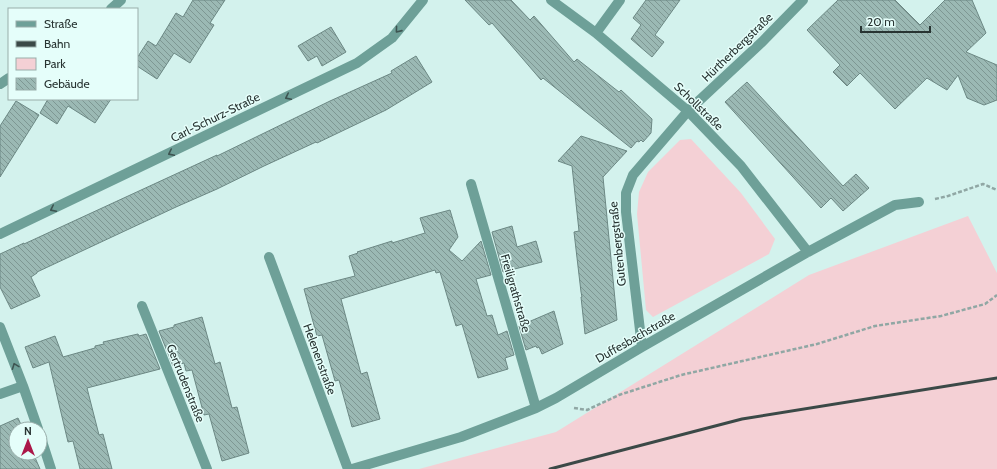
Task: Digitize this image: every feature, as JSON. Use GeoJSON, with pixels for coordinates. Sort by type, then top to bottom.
{"type":"FeatureCollection","features":[{"type":"Feature","properties":{"kind":"street"},"geometry":{"type":"LineString","coordinates":[[112,8],[121,0]]}},
{"type":"Feature","properties":{"kind":"street","name":"Carl-Schurz-Straße"},"geometry":{"type":"LineString","coordinates":[[0,234],[357,63],[392,38],[423,0]]}},
{"type":"Feature","properties":{"kind":"street","name":"Schollstraße"},"geometry":{"type":"LineString","coordinates":[[551,0],[596,33],[688,112],[740,166],[808,252]]}},
{"type":"Feature","properties":{"kind":"street"},"geometry":{"type":"LineString","coordinates":[[596,33],[620,0]]}},
{"type":"Feature","properties":{"kind":"street","name":"Hürtherbergstraße"},"geometry":{"type":"LineString","coordinates":[[688,112],[762,42],[803,0]]}},
{"type":"Feature","properties":{"kind":"street","name":"Gutenbergstraße"},"geometry":{"type":"LineString","coordinates":[[642,347],[626,212],[626,193],[633,175],[688,112]]}},
{"type":"Feature","properties":{"kind":"street","name":"Freiligrathstraße"},"geometry":{"type":"LineString","coordinates":[[471,184],[536,408]]}},
{"type":"Feature","properties":{"kind":"street","name":"Duffesbachstraße"},"geometry":{"type":"LineString","coordinates":[[352,469],[461,437],[536,408],[556,398],[808,252],[895,205],[918,202]]}},
{"type":"Feature","properties":{"kind":"street","name":"Helenenstraße"},"geometry":{"type":"LineString","coordinates":[[269,257],[348,469]]}},
{"type":"Feature","properties":{"kind":"street","name":"Gertrudenstraße"},"geometry":{"type":"LineString","coordinates":[[142,306],[207,469]]}},
{"type":"Feature","properties":{"kind":"street"},"geometry":{"type":"LineString","coordinates":[[0,327],[35,421]]}},
{"type":"Feature","properties":{"kind":"street"},"geometry":{"type":"LineString","coordinates":[[0,394],[23,386]]}},
{"type":"Feature","properties":{"kind":"path"},"geometry":{"type":"LineString","coordinates":[[918,202],[948,196],[983,184],[997,190]]}},
{"type":"Feature","properties":{"kind":"path"},"geometry":{"type":"LineString","coordinates":[[556,398],[569,407],[587,410],[619,395],[681,375],[818,344],[875,326],[941,316],[985,304],[997,295]]}},
{"type":"Feature","properties":{"kind":"green space"},"geometry":{"type":"Polygon","coordinates":[[[691,139],[741,193],[775,239],[769,254],[653,317],[646,310],[637,214],[639,192],[648,172],[680,140],[691,139]]]}},
{"type":"Feature","properties":{"kind":"green space"},"geometry":{"type":"Polygon","coordinates":[[[968,216],[997,273],[997,469],[419,469],[556,432],[809,275],[968,216]]]}},
{"type":"Feature","properties":{"kind":"building"},"geometry":{"type":"Polygon","coordinates":[[[193,0],[225,0],[210,23],[214,25],[190,63],[174,53],[157,79],[138,67],[138,56],[148,41],[156,46],[176,13],[183,17],[193,0]]]}},
{"type":"Feature","properties":{"kind":"building"},"geometry":{"type":"Polygon","coordinates":[[[465,0],[511,0],[530,20],[534,16],[574,62],[577,59],[619,92],[621,90],[652,119],[651,133],[643,142],[641,140],[639,142],[637,141],[631,148],[543,78],[541,80],[492,23],[489,25],[465,0]]]}},
{"type":"Feature","properties":{"kind":"building"},"geometry":{"type":"Polygon","coordinates":[[[646,0],[680,0],[655,35],[664,42],[652,57],[631,39],[641,25],[633,18],[646,0]]]}},
{"type":"Feature","properties":{"kind":"building"},"geometry":{"type":"Polygon","coordinates":[[[838,0],[895,0],[920,25],[945,0],[972,0],[986,33],[966,52],[997,65],[997,100],[984,105],[967,98],[958,75],[947,90],[927,78],[895,109],[860,73],[847,86],[833,72],[840,65],[807,30],[838,0]]]}},
{"type":"Feature","properties":{"kind":"building"},"geometry":{"type":"Polygon","coordinates":[[[331,27],[346,52],[322,66],[317,56],[308,61],[298,46],[331,27]]]}},
{"type":"Feature","properties":{"kind":"building"},"geometry":{"type":"Polygon","coordinates":[[[416,56],[432,82],[386,110],[37,272],[31,277],[40,296],[11,309],[0,287],[0,254],[217,156],[330,101],[392,73],[391,71],[416,56]]]}},
{"type":"Feature","properties":{"kind":"building"},"geometry":{"type":"Polygon","coordinates":[[[747,82],[843,186],[856,174],[869,188],[843,211],[831,198],[821,208],[725,102],[747,82]]]}},
{"type":"Feature","properties":{"kind":"building"},"geometry":{"type":"Polygon","coordinates":[[[47,100],[110,100],[95,123],[68,106],[57,124],[40,113],[47,100]]]}},
{"type":"Feature","properties":{"kind":"building"},"geometry":{"type":"Polygon","coordinates":[[[16,101],[39,115],[0,177],[0,126],[16,101]]]}},
{"type":"Feature","properties":{"kind":"building"},"geometry":{"type":"Polygon","coordinates":[[[581,136],[627,151],[603,177],[617,320],[585,334],[574,232],[579,231],[572,166],[558,161],[581,136]]]}},
{"type":"Feature","properties":{"kind":"building"},"geometry":{"type":"Polygon","coordinates":[[[450,210],[458,237],[449,250],[462,261],[481,241],[491,275],[476,279],[487,316],[492,315],[498,335],[507,331],[514,355],[505,358],[508,369],[478,378],[462,324],[456,326],[440,272],[436,273],[435,270],[341,299],[361,374],[367,372],[380,419],[352,427],[339,380],[335,381],[322,335],[317,336],[304,289],[355,276],[349,256],[392,241],[392,243],[425,233],[420,218],[450,210]]]}},
{"type":"Feature","properties":{"kind":"building"},"geometry":{"type":"Polygon","coordinates":[[[512,226],[517,247],[536,241],[542,262],[503,272],[492,232],[512,226]]]}},
{"type":"Feature","properties":{"kind":"building"},"geometry":{"type":"Polygon","coordinates":[[[554,311],[563,344],[542,354],[539,347],[537,348],[536,346],[526,350],[519,326],[554,311]]]}},
{"type":"Feature","properties":{"kind":"building"},"geometry":{"type":"Polygon","coordinates":[[[202,317],[215,364],[220,362],[232,408],[237,407],[249,453],[222,461],[209,414],[204,415],[192,370],[186,371],[184,363],[173,366],[159,331],[202,317]]]}},
{"type":"Feature","properties":{"kind":"building"},"geometry":{"type":"Polygon","coordinates":[[[138,334],[139,336],[146,334],[160,369],[87,388],[99,435],[103,434],[112,469],[80,469],[73,441],[68,442],[49,362],[33,368],[25,347],[55,336],[63,357],[95,348],[95,346],[104,344],[103,342],[138,334]]]}},
{"type":"Feature","properties":{"kind":"building"},"geometry":{"type":"Polygon","coordinates":[[[18,418],[19,421],[11,421],[18,418]]]}},
{"type":"Feature","properties":{"kind":"building"},"geometry":{"type":"Polygon","coordinates":[[[8,422],[8,461],[36,461],[40,469],[0,469],[0,426],[8,422]]]}},
{"type":"Feature","properties":{"kind":"railway"},"geometry":{"type":"LineString","coordinates":[[550,469],[742,419],[997,378]]}}]}
